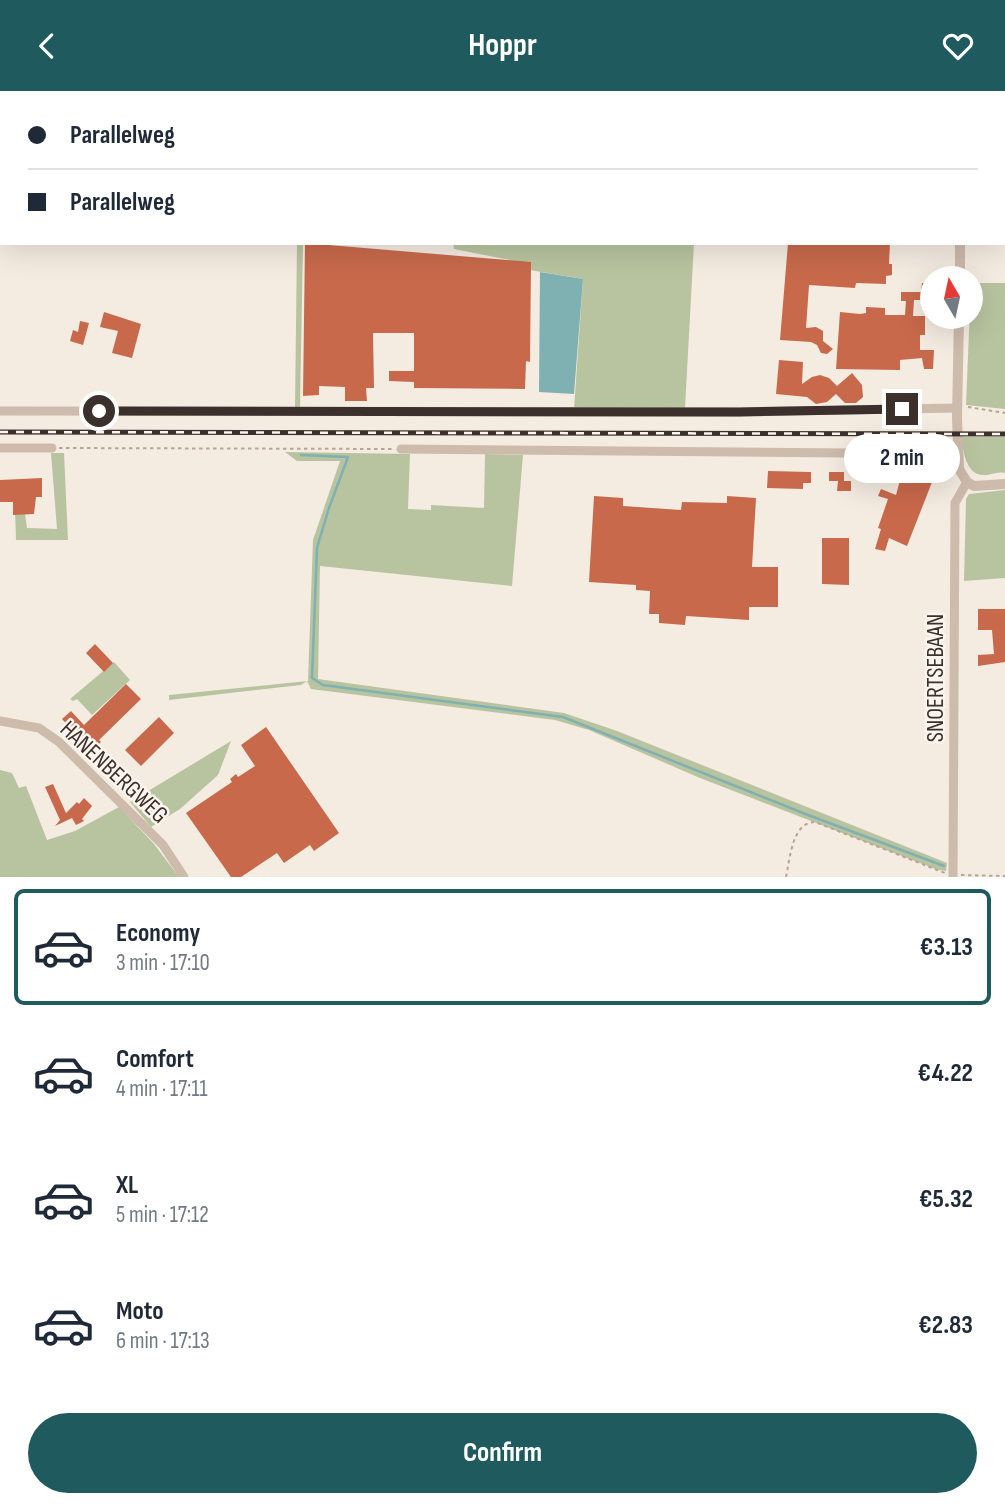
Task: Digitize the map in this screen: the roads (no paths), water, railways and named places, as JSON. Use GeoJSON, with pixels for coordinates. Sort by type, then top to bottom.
{"type":"FeatureCollection","features":[{"type":"Feature","properties":{"kind":"street"},"geometry":{"type":"LineString","coordinates":[[960,245],[960,266]]}},
{"type":"Feature","properties":{"kind":"street"},"geometry":{"type":"LineString","coordinates":[[959,329],[957,408],[960,473],[967,482],[979,487],[1005,484]]}},
{"type":"Feature","properties":{"kind":"street"},"geometry":{"type":"LineString","coordinates":[[0,411],[739,412],[957,408]]}},
{"type":"Feature","properties":{"kind":"street"},"geometry":{"type":"LineString","coordinates":[[0,447],[52,447]]}},
{"type":"Feature","properties":{"kind":"street"},"geometry":{"type":"LineString","coordinates":[[401,449],[837,453],[958,465]]}},
{"type":"Feature","properties":{"kind":"street","name":"SNOERTSEBAAN"},"geometry":{"type":"LineString","coordinates":[[953,875],[955,503],[967,482]]}},
{"type":"Feature","properties":{"kind":"street","name":"HANENBERGWEG"},"geometry":{"type":"LineString","coordinates":[[0,721],[39,728],[59,742],[163,845],[184,877]]}},
{"type":"Feature","properties":{"kind":"water"},"geometry":{"type":"Polygon","coordinates":[[[540,272],[583,279],[574,394],[539,392],[540,272]]]}},
{"type":"Feature","properties":{"kind":"waterway"},"geometry":{"type":"LineString","coordinates":[[301,455],[348,457],[317,548],[312,678],[323,685],[563,717],[944,866]]}},
{"type":"Feature","properties":{"kind":"railway"},"geometry":{"type":"LineString","coordinates":[[0,432],[1005,434]]}}]}
